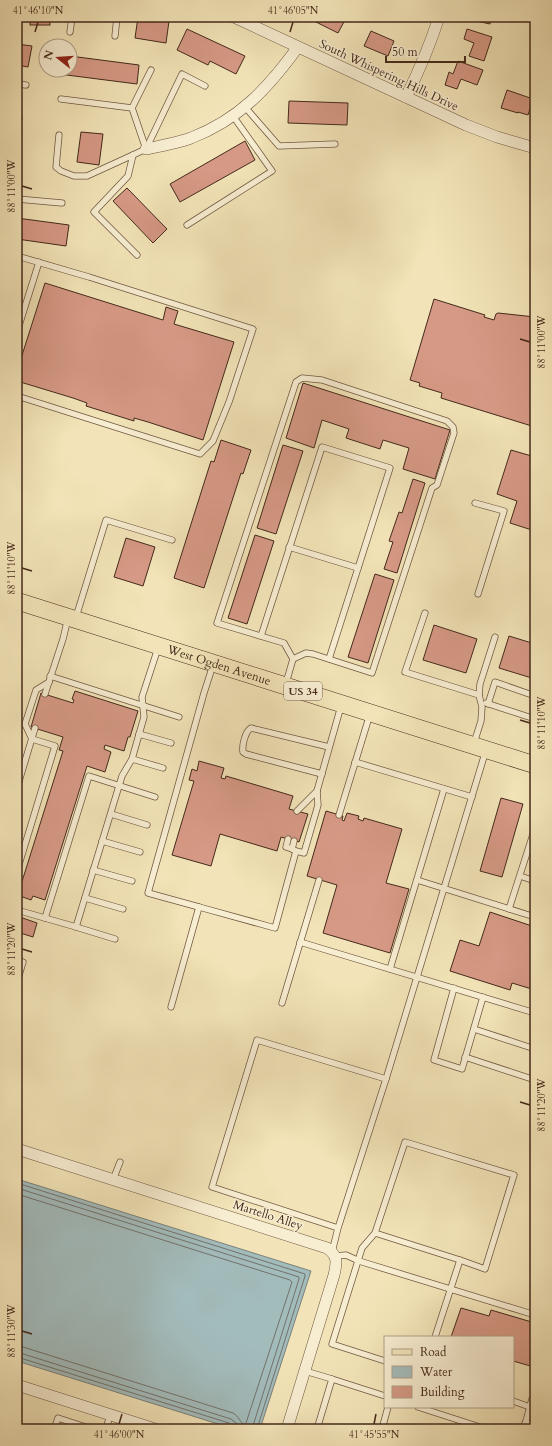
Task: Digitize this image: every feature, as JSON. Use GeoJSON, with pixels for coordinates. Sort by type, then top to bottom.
{"type":"FeatureCollection","features":[{"type":"Feature","properties":{"kind":"main road","name":"West Ogden Avenue"},"geometry":{"type":"LineString","coordinates":[[17,601],[535,765]]}},
{"type":"Feature","properties":{"kind":"street","name":"South Whispering Hills Drive"},"geometry":{"type":"LineString","coordinates":[[236,17],[482,132],[535,148]]}},
{"type":"Feature","properties":{"kind":"street"},"geometry":{"type":"LineString","coordinates":[[406,97],[421,67],[439,17]]}},
{"type":"Feature","properties":{"kind":"street"},"geometry":{"type":"LineString","coordinates":[[146,149],[191,138],[209,130],[232,116],[245,107],[268,85],[298,47]]}},
{"type":"Feature","properties":{"kind":"street","name":"Martello Alley"},"geometry":{"type":"LineString","coordinates":[[17,1150],[320,1245],[327,1248],[334,1254]]}},
{"type":"Feature","properties":{"kind":"street"},"geometry":{"type":"LineString","coordinates":[[287,1429],[334,1274],[337,1262],[334,1254]]}},
{"type":"Feature","properties":{"kind":"street"},"geometry":{"type":"LineString","coordinates":[[17,1385],[154,1429]]}},
{"type":"Feature","properties":{"kind":"lane"},"geometry":{"type":"LineString","coordinates":[[70,32],[72,17]]}},
{"type":"Feature","properties":{"kind":"lane"},"geometry":{"type":"LineString","coordinates":[[115,36],[117,17]]}},
{"type":"Feature","properties":{"kind":"lane"},"geometry":{"type":"LineString","coordinates":[[146,149],[132,108],[151,70]]}},
{"type":"Feature","properties":{"kind":"lane"},"geometry":{"type":"LineString","coordinates":[[59,135],[56,167],[61,171],[74,176],[87,176],[146,149],[182,74],[205,86]]}},
{"type":"Feature","properties":{"kind":"lane"},"geometry":{"type":"LineString","coordinates":[[17,84],[26,85]]}},
{"type":"Feature","properties":{"kind":"lane"},"geometry":{"type":"LineString","coordinates":[[60,99],[132,108]]}},
{"type":"Feature","properties":{"kind":"lane"},"geometry":{"type":"LineString","coordinates":[[245,107],[279,146],[335,144]]}},
{"type":"Feature","properties":{"kind":"lane"},"geometry":{"type":"LineString","coordinates":[[187,225],[272,171],[232,116]]}},
{"type":"Feature","properties":{"kind":"lane"},"geometry":{"type":"LineString","coordinates":[[17,136],[19,118]]}},
{"type":"Feature","properties":{"kind":"lane"},"geometry":{"type":"LineString","coordinates":[[133,155],[128,176],[94,212],[137,255]]}},
{"type":"Feature","properties":{"kind":"lane"},"geometry":{"type":"LineString","coordinates":[[17,199],[62,203]]}},
{"type":"Feature","properties":{"kind":"lane"},"geometry":{"type":"LineString","coordinates":[[17,256],[254,329],[229,402],[213,441],[200,454],[17,396]]}},
{"type":"Feature","properties":{"kind":"lane"},"geometry":{"type":"LineString","coordinates":[[17,332],[39,262]]}},
{"type":"Feature","properties":{"kind":"lane"},"geometry":{"type":"LineString","coordinates":[[285,686],[293,659],[284,643],[217,623],[296,382],[302,378],[322,380],[447,421],[453,426],[454,433],[437,485],[432,488],[372,673],[313,654],[306,654],[293,659]]}},
{"type":"Feature","properties":{"kind":"lane"},"geometry":{"type":"LineString","coordinates":[[261,636],[322,447],[390,468],[329,659]]}},
{"type":"Feature","properties":{"kind":"lane"},"geometry":{"type":"LineString","coordinates":[[475,503],[504,511],[478,594]]}},
{"type":"Feature","properties":{"kind":"lane"},"geometry":{"type":"LineString","coordinates":[[45,694],[63,639],[72,618],[106,520],[172,540]]}},
{"type":"Feature","properties":{"kind":"lane"},"geometry":{"type":"LineString","coordinates":[[289,547],[358,568]]}},
{"type":"Feature","properties":{"kind":"lane"},"geometry":{"type":"LineString","coordinates":[[424,613],[405,672],[480,698],[488,704],[535,719]]}},
{"type":"Feature","properties":{"kind":"lane"},"geometry":{"type":"LineString","coordinates":[[495,637],[480,684],[480,698],[482,707],[480,747],[472,797],[418,977],[338,1228],[334,1254],[346,1255],[359,1261],[535,1315]]}},
{"type":"Feature","properties":{"kind":"lane"},"geometry":{"type":"LineString","coordinates":[[76,927],[122,776],[132,759],[144,717],[142,697],[159,646]]}},
{"type":"Feature","properties":{"kind":"lane"},"geometry":{"type":"LineString","coordinates":[[214,663],[204,693],[148,893],[275,928],[294,850],[294,841]]}},
{"type":"Feature","properties":{"kind":"lane"},"geometry":{"type":"LineString","coordinates":[[50,679],[180,716]]}},
{"type":"Feature","properties":{"kind":"lane"},"geometry":{"type":"LineString","coordinates":[[17,871],[55,746],[32,739],[25,724],[36,690],[50,679]]}},
{"type":"Feature","properties":{"kind":"lane"},"geometry":{"type":"LineString","coordinates":[[488,704],[495,682],[535,696]]}},
{"type":"Feature","properties":{"kind":"lane"},"geometry":{"type":"LineString","coordinates":[[288,839],[286,848],[304,853],[318,805],[317,791],[342,704]]}},
{"type":"Feature","properties":{"kind":"lane"},"geometry":{"type":"LineString","coordinates":[[339,815],[370,713]]}},
{"type":"Feature","properties":{"kind":"lane"},"geometry":{"type":"LineString","coordinates":[[17,788],[35,728]]}},
{"type":"Feature","properties":{"kind":"lane"},"geometry":{"type":"LineString","coordinates":[[322,774],[246,754],[243,752],[242,748],[247,730],[251,728],[329,747]]}},
{"type":"Feature","properties":{"kind":"lane"},"geometry":{"type":"LineString","coordinates":[[139,734],[171,743]]}},
{"type":"Feature","properties":{"kind":"lane"},"geometry":{"type":"LineString","coordinates":[[132,759],[163,768]]}},
{"type":"Feature","properties":{"kind":"lane"},"geometry":{"type":"LineString","coordinates":[[355,762],[472,797]]}},
{"type":"Feature","properties":{"kind":"lane"},"geometry":{"type":"LineString","coordinates":[[45,918],[89,776],[155,797]]}},
{"type":"Feature","properties":{"kind":"lane"},"geometry":{"type":"LineString","coordinates":[[390,969],[444,789]]}},
{"type":"Feature","properties":{"kind":"lane"},"geometry":{"type":"LineString","coordinates":[[296,811],[317,791]]}},
{"type":"Feature","properties":{"kind":"lane"},"geometry":{"type":"LineString","coordinates":[[303,813],[306,802]]}},
{"type":"Feature","properties":{"kind":"lane"},"geometry":{"type":"LineString","coordinates":[[110,814],[147,825]]}},
{"type":"Feature","properties":{"kind":"lane"},"geometry":{"type":"LineString","coordinates":[[510,909],[535,828]]}},
{"type":"Feature","properties":{"kind":"lane"},"geometry":{"type":"LineString","coordinates":[[102,841],[140,852]]}},
{"type":"Feature","properties":{"kind":"lane"},"geometry":{"type":"LineString","coordinates":[[529,848],[535,850]]}},
{"type":"Feature","properties":{"kind":"lane"},"geometry":{"type":"LineString","coordinates":[[93,870],[132,881]]}},
{"type":"Feature","properties":{"kind":"lane"},"geometry":{"type":"LineString","coordinates":[[520,876],[535,881]]}},
{"type":"Feature","properties":{"kind":"lane"},"geometry":{"type":"LineString","coordinates":[[282,1003],[319,880]]}},
{"type":"Feature","properties":{"kind":"lane"},"geometry":{"type":"LineString","coordinates":[[417,880],[535,916]]}},
{"type":"Feature","properties":{"kind":"lane"},"geometry":{"type":"LineString","coordinates":[[85,898],[123,909]]}},
{"type":"Feature","properties":{"kind":"lane"},"geometry":{"type":"LineString","coordinates":[[171,1007],[198,907]]}},
{"type":"Feature","properties":{"kind":"lane"},"geometry":{"type":"LineString","coordinates":[[17,910],[115,939]]}},
{"type":"Feature","properties":{"kind":"lane"},"geometry":{"type":"LineString","coordinates":[[300,942],[535,1013]]}},
{"type":"Feature","properties":{"kind":"lane"},"geometry":{"type":"LineString","coordinates":[[17,960],[23,962],[17,982]]}},
{"type":"Feature","properties":{"kind":"lane"},"geometry":{"type":"LineString","coordinates":[[454,988],[434,1060],[462,1069],[483,997]]}},
{"type":"Feature","properties":{"kind":"lane"},"geometry":{"type":"LineString","coordinates":[[474,1029],[535,1049]]}},
{"type":"Feature","properties":{"kind":"lane"},"geometry":{"type":"LineString","coordinates":[[338,1228],[212,1187],[256,1040],[386,1079]]}},
{"type":"Feature","properties":{"kind":"lane"},"geometry":{"type":"LineString","coordinates":[[466,1057],[535,1080]]}},
{"type":"Feature","properties":{"kind":"lane"},"geometry":{"type":"LineString","coordinates":[[375,1233],[485,1268],[514,1175],[405,1142],[375,1233],[362,1248],[332,1344],[384,1361]]}},
{"type":"Feature","properties":{"kind":"lane"},"geometry":{"type":"LineString","coordinates":[[113,1180],[120,1162]]}},
{"type":"Feature","properties":{"kind":"lane"},"geometry":{"type":"LineString","coordinates":[[435,1336],[460,1260]]}},
{"type":"Feature","properties":{"kind":"lane"},"geometry":{"type":"LineString","coordinates":[[305,1370],[384,1396]]}},
{"type":"Feature","properties":{"kind":"lane"},"geometry":{"type":"LineString","coordinates":[[317,1429],[332,1380]]}},
{"type":"Feature","properties":{"kind":"lane"},"geometry":{"type":"LineString","coordinates":[[524,1429],[535,1395]]}},
{"type":"Feature","properties":{"kind":"lane"},"geometry":{"type":"LineString","coordinates":[[514,1401],[530,1407]]}},
{"type":"Feature","properties":{"kind":"lane"},"geometry":{"type":"LineString","coordinates":[[382,1429],[388,1408]]}},
{"type":"Feature","properties":{"kind":"lane"},"geometry":{"type":"LineString","coordinates":[[421,1408],[486,1429]]}},
{"type":"Feature","properties":{"kind":"lane"},"geometry":{"type":"LineString","coordinates":[[106,1429],[110,1415]]}},
{"type":"Feature","properties":{"kind":"lane"},"geometry":{"type":"LineString","coordinates":[[54,1429],[58,1418],[92,1429]]}},
{"type":"Feature","properties":{"kind":"lane"},"geometry":{"type":"LineString","coordinates":[[525,1423],[535,1426]]}},
{"type":"Feature","properties":{"kind":"water"},"geometry":{"type":"Polygon","coordinates":[[[17,1179],[311,1271],[260,1429],[234,1429],[17,1361],[17,1179]]]}},
{"type":"Feature","properties":{"kind":"building"},"geometry":{"type":"Polygon","coordinates":[[[30,17],[50,17],[50,25],[30,25],[30,17]]]}},
{"type":"Feature","properties":{"kind":"building"},"geometry":{"type":"Polygon","coordinates":[[[138,17],[169,21],[166,43],[135,38],[138,17]]]}},
{"type":"Feature","properties":{"kind":"building"},"geometry":{"type":"Polygon","coordinates":[[[316,17],[346,18],[338,33],[314,21],[316,17]]]}},
{"type":"Feature","properties":{"kind":"building"},"geometry":{"type":"Polygon","coordinates":[[[472,17],[491,17],[490,24],[472,20],[472,17]]]}},
{"type":"Feature","properties":{"kind":"building"},"geometry":{"type":"Polygon","coordinates":[[[187,29],[245,56],[236,74],[210,61],[208,65],[177,50],[187,29]]]}},
{"type":"Feature","properties":{"kind":"building"},"geometry":{"type":"Polygon","coordinates":[[[467,29],[492,37],[484,61],[469,56],[474,43],[464,39],[467,29]]]}},
{"type":"Feature","properties":{"kind":"building"},"geometry":{"type":"Polygon","coordinates":[[[371,31],[394,41],[388,56],[364,46],[371,31]]]}},
{"type":"Feature","properties":{"kind":"building"},"geometry":{"type":"Polygon","coordinates":[[[17,44],[32,46],[28,67],[17,65],[17,44]]]}},
{"type":"Feature","properties":{"kind":"building"},"geometry":{"type":"Polygon","coordinates":[[[78,57],[139,65],[137,84],[78,76],[78,57]]]}},
{"type":"Feature","properties":{"kind":"building"},"geometry":{"type":"Polygon","coordinates":[[[458,61],[483,70],[477,85],[461,79],[457,89],[445,85],[449,72],[453,74],[458,61]]]}},
{"type":"Feature","properties":{"kind":"building"},"geometry":{"type":"Polygon","coordinates":[[[507,90],[533,99],[528,115],[501,108],[507,90]]]}},
{"type":"Feature","properties":{"kind":"building"},"geometry":{"type":"Polygon","coordinates":[[[289,101],[348,103],[347,125],[288,123],[289,101]]]}},
{"type":"Feature","properties":{"kind":"building"},"geometry":{"type":"Polygon","coordinates":[[[81,132],[103,134],[99,165],[77,162],[81,132]]]}},
{"type":"Feature","properties":{"kind":"building"},"geometry":{"type":"Polygon","coordinates":[[[245,141],[255,160],[180,202],[170,184],[245,141]]]}},
{"type":"Feature","properties":{"kind":"building"},"geometry":{"type":"Polygon","coordinates":[[[127,188],[167,229],[153,243],[113,201],[127,188]]]}},
{"type":"Feature","properties":{"kind":"building"},"geometry":{"type":"Polygon","coordinates":[[[17,218],[69,225],[66,246],[17,239],[17,218]]]}},
{"type":"Feature","properties":{"kind":"building"},"geometry":{"type":"Polygon","coordinates":[[[45,283],[163,320],[166,307],[178,311],[174,324],[234,342],[203,440],[148,422],[134,418],[134,421],[86,406],[87,403],[17,381],[17,371],[45,283]]]}},
{"type":"Feature","properties":{"kind":"building"},"geometry":{"type":"Polygon","coordinates":[[[434,299],[485,315],[484,317],[494,320],[496,314],[498,313],[535,317],[535,427],[441,398],[442,393],[419,386],[420,383],[410,380],[434,299]]]}},
{"type":"Feature","properties":{"kind":"building"},"geometry":{"type":"Polygon","coordinates":[[[303,383],[450,430],[435,479],[403,469],[409,448],[383,440],[380,449],[346,438],[349,429],[322,420],[314,448],[286,438],[303,383]]]}},
{"type":"Feature","properties":{"kind":"building"},"geometry":{"type":"Polygon","coordinates":[[[221,440],[251,450],[243,474],[241,473],[204,588],[174,578],[211,461],[214,462],[221,440]]]}},
{"type":"Feature","properties":{"kind":"building"},"geometry":{"type":"Polygon","coordinates":[[[283,445],[303,451],[276,534],[257,528],[283,445]]]}},
{"type":"Feature","properties":{"kind":"building"},"geometry":{"type":"Polygon","coordinates":[[[511,450],[535,457],[535,531],[510,523],[517,501],[497,494],[511,450]]]}},
{"type":"Feature","properties":{"kind":"building"},"geometry":{"type":"Polygon","coordinates":[[[413,479],[425,483],[397,573],[384,569],[393,542],[389,541],[399,512],[402,513],[413,479]]]}},
{"type":"Feature","properties":{"kind":"building"},"geometry":{"type":"Polygon","coordinates":[[[255,535],[274,541],[247,624],[228,618],[255,535]]]}},
{"type":"Feature","properties":{"kind":"building"},"geometry":{"type":"Polygon","coordinates":[[[126,538],[155,547],[143,586],[114,577],[126,538]]]}},
{"type":"Feature","properties":{"kind":"building"},"geometry":{"type":"Polygon","coordinates":[[[375,574],[394,580],[368,663],[348,657],[375,574]]]}},
{"type":"Feature","properties":{"kind":"building"},"geometry":{"type":"Polygon","coordinates":[[[434,625],[477,639],[466,673],[423,660],[434,625]]]}},
{"type":"Feature","properties":{"kind":"building"},"geometry":{"type":"Polygon","coordinates":[[[509,636],[535,644],[535,679],[499,668],[509,636]]]}},
{"type":"Feature","properties":{"kind":"building"},"geometry":{"type":"Polygon","coordinates":[[[75,691],[138,711],[124,751],[105,745],[104,749],[111,752],[105,772],[87,766],[45,900],[33,896],[31,900],[20,896],[21,892],[19,891],[63,751],[59,750],[63,737],[31,727],[41,693],[73,703],[74,700],[72,699],[75,691]]]}},
{"type":"Feature","properties":{"kind":"building"},"geometry":{"type":"Polygon","coordinates":[[[199,761],[224,768],[221,778],[225,779],[226,776],[293,796],[289,809],[308,814],[299,842],[281,837],[277,851],[220,834],[211,866],[172,855],[194,781],[189,780],[192,769],[197,771],[199,761]]]}},
{"type":"Feature","properties":{"kind":"building"},"geometry":{"type":"Polygon","coordinates":[[[501,798],[523,804],[502,877],[480,871],[501,798]]]}},
{"type":"Feature","properties":{"kind":"building"},"geometry":{"type":"Polygon","coordinates":[[[326,811],[343,816],[342,820],[344,821],[347,813],[359,816],[358,819],[363,821],[364,818],[402,829],[386,883],[409,889],[390,953],[323,933],[337,885],[307,876],[326,811]]]}},
{"type":"Feature","properties":{"kind":"building"},"geometry":{"type":"Polygon","coordinates":[[[490,912],[535,927],[535,990],[512,983],[510,990],[450,971],[460,940],[479,946],[490,912]]]}},
{"type":"Feature","properties":{"kind":"building"},"geometry":{"type":"Polygon","coordinates":[[[17,916],[37,923],[33,937],[17,932],[17,916]]]}},
{"type":"Feature","properties":{"kind":"building"},"geometry":{"type":"Polygon","coordinates":[[[461,1308],[489,1316],[491,1310],[535,1323],[534,1367],[514,1361],[514,1336],[451,1336],[461,1308]]]}}]}
